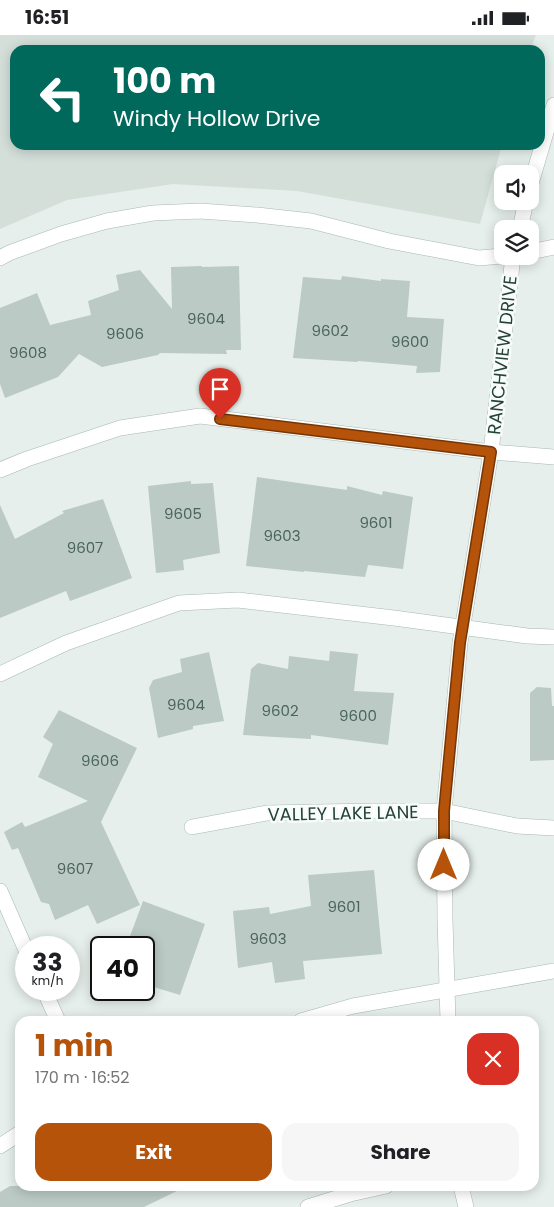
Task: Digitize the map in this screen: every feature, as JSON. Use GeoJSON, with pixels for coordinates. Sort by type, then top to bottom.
{"type":"FeatureCollection","features":[{"type":"Feature","properties":{"kind":"street"},"geometry":{"type":"LineString","coordinates":[[545,136],[554,105]]}},
{"type":"Feature","properties":{"kind":"street"},"geometry":{"type":"LineString","coordinates":[[536,165],[541,150]]}},
{"type":"Feature","properties":{"kind":"street"},"geometry":{"type":"LineString","coordinates":[[0,258],[61,234],[107,221],[153,213],[200,211],[311,221],[389,241],[445,252],[480,258],[494,257]]}},
{"type":"Feature","properties":{"kind":"street"},"geometry":{"type":"LineString","coordinates":[[539,250],[554,247]]}},
{"type":"Feature","properties":{"kind":"street","name":"RANCHVIEW DRIVE"},"geometry":{"type":"LineString","coordinates":[[448,1016],[444,811],[459,653],[491,452],[512,265]]}},
{"type":"Feature","properties":{"kind":"street"},"geometry":{"type":"LineString","coordinates":[[0,471],[27,459],[120,428],[200,416],[491,452],[554,457]]}},
{"type":"Feature","properties":{"kind":"street"},"geometry":{"type":"LineString","coordinates":[[0,674],[66,643],[179,603],[238,600],[527,636],[554,637]]}},
{"type":"Feature","properties":{"kind":"street","name":"VALLEY LAKE LANE"},"geometry":{"type":"LineString","coordinates":[[192,827],[267,813],[444,811],[517,826],[554,828]]}},
{"type":"Feature","properties":{"kind":"street"},"geometry":{"type":"LineString","coordinates":[[0,891],[20,936]]}},
{"type":"Feature","properties":{"kind":"street"},"geometry":{"type":"LineString","coordinates":[[318,1016],[353,1006],[554,971]]}},
{"type":"Feature","properties":{"kind":"street"},"geometry":{"type":"LineString","coordinates":[[49,1001],[56,1016]]}},
{"type":"Feature","properties":{"kind":"street"},"geometry":{"type":"LineString","coordinates":[[0,1145],[15,1136]]}},
{"type":"Feature","properties":{"kind":"street"},"geometry":{"type":"LineString","coordinates":[[308,1207],[366,1191]]}},
{"type":"Feature","properties":{"kind":"street"},"geometry":{"type":"LineString","coordinates":[[462,1191],[466,1207]]}},
{"type":"Feature","properties":{"kind":"shaded area"},"geometry":{"type":"Polygon","coordinates":[[[0,35],[536,35],[532,45],[10,45],[10,150],[501,150],[496,165],[494,165],[494,174],[480,224],[297,191],[173,184],[67,200],[0,229],[0,35]]]}},
{"type":"Feature","properties":{"kind":"building"},"geometry":{"type":"Polygon","coordinates":[[[239,266],[241,350],[226,350],[227,354],[160,353],[102,367],[79,354],[58,377],[5,398],[0,384],[0,308],[37,293],[50,325],[91,315],[88,301],[119,290],[116,275],[140,270],[172,309],[171,267],[239,266]]]}},
{"type":"Feature","properties":{"kind":"building"},"geometry":{"type":"Polygon","coordinates":[[[342,276],[381,281],[381,279],[410,281],[407,317],[444,319],[440,372],[416,373],[417,366],[293,358],[303,277],[341,280],[342,276]]]}},
{"type":"Feature","properties":{"kind":"building"},"geometry":{"type":"Polygon","coordinates":[[[257,477],[347,490],[347,486],[382,495],[383,491],[413,497],[403,569],[368,565],[365,577],[246,566],[257,477]]]}},
{"type":"Feature","properties":{"kind":"building"},"geometry":{"type":"Polygon","coordinates":[[[191,481],[191,484],[213,483],[220,553],[183,560],[184,570],[156,573],[148,486],[191,481]]]}},
{"type":"Feature","properties":{"kind":"building"},"geometry":{"type":"Polygon","coordinates":[[[103,499],[132,578],[70,601],[66,591],[0,618],[0,505],[15,539],[64,513],[62,511],[103,499]]]}},
{"type":"Feature","properties":{"kind":"building"},"geometry":{"type":"Polygon","coordinates":[[[330,651],[358,654],[354,691],[394,693],[388,745],[311,735],[311,739],[243,735],[251,669],[258,663],[288,669],[289,656],[329,661],[330,651]]]}},
{"type":"Feature","properties":{"kind":"building"},"geometry":{"type":"Polygon","coordinates":[[[209,652],[224,721],[193,726],[193,729],[158,738],[149,688],[153,680],[182,672],[180,659],[209,652]]]}},
{"type":"Feature","properties":{"kind":"building"},"geometry":{"type":"Polygon","coordinates":[[[537,687],[551,688],[552,706],[554,706],[554,760],[530,761],[530,693],[537,687]]]}},
{"type":"Feature","properties":{"kind":"building"},"geometry":{"type":"Polygon","coordinates":[[[59,710],[137,748],[101,822],[140,905],[97,924],[88,905],[55,920],[49,904],[41,902],[18,848],[12,850],[4,832],[22,822],[25,827],[88,801],[38,777],[53,744],[43,737],[59,710]]]}},
{"type":"Feature","properties":{"kind":"building"},"geometry":{"type":"Polygon","coordinates":[[[374,870],[382,954],[303,961],[305,979],[275,983],[272,962],[238,968],[233,911],[269,907],[270,914],[311,906],[308,875],[374,870]]]}},
{"type":"Feature","properties":{"kind":"building"},"geometry":{"type":"Polygon","coordinates":[[[143,901],[205,924],[180,995],[155,987],[155,936],[130,936],[143,901]]]}},
{"type":"Feature","properties":{"kind":"building"},"geometry":{"type":"Polygon","coordinates":[[[10,1186],[15,1186],[15,1191],[177,1191],[144,1207],[0,1207],[0,1192],[10,1186]]]}},
{"type":"Feature","properties":{"kind":"route"},"geometry":{"type":"LineString","coordinates":[[220,419],[491,452],[460,643],[444,811],[444,865]]}}]}
